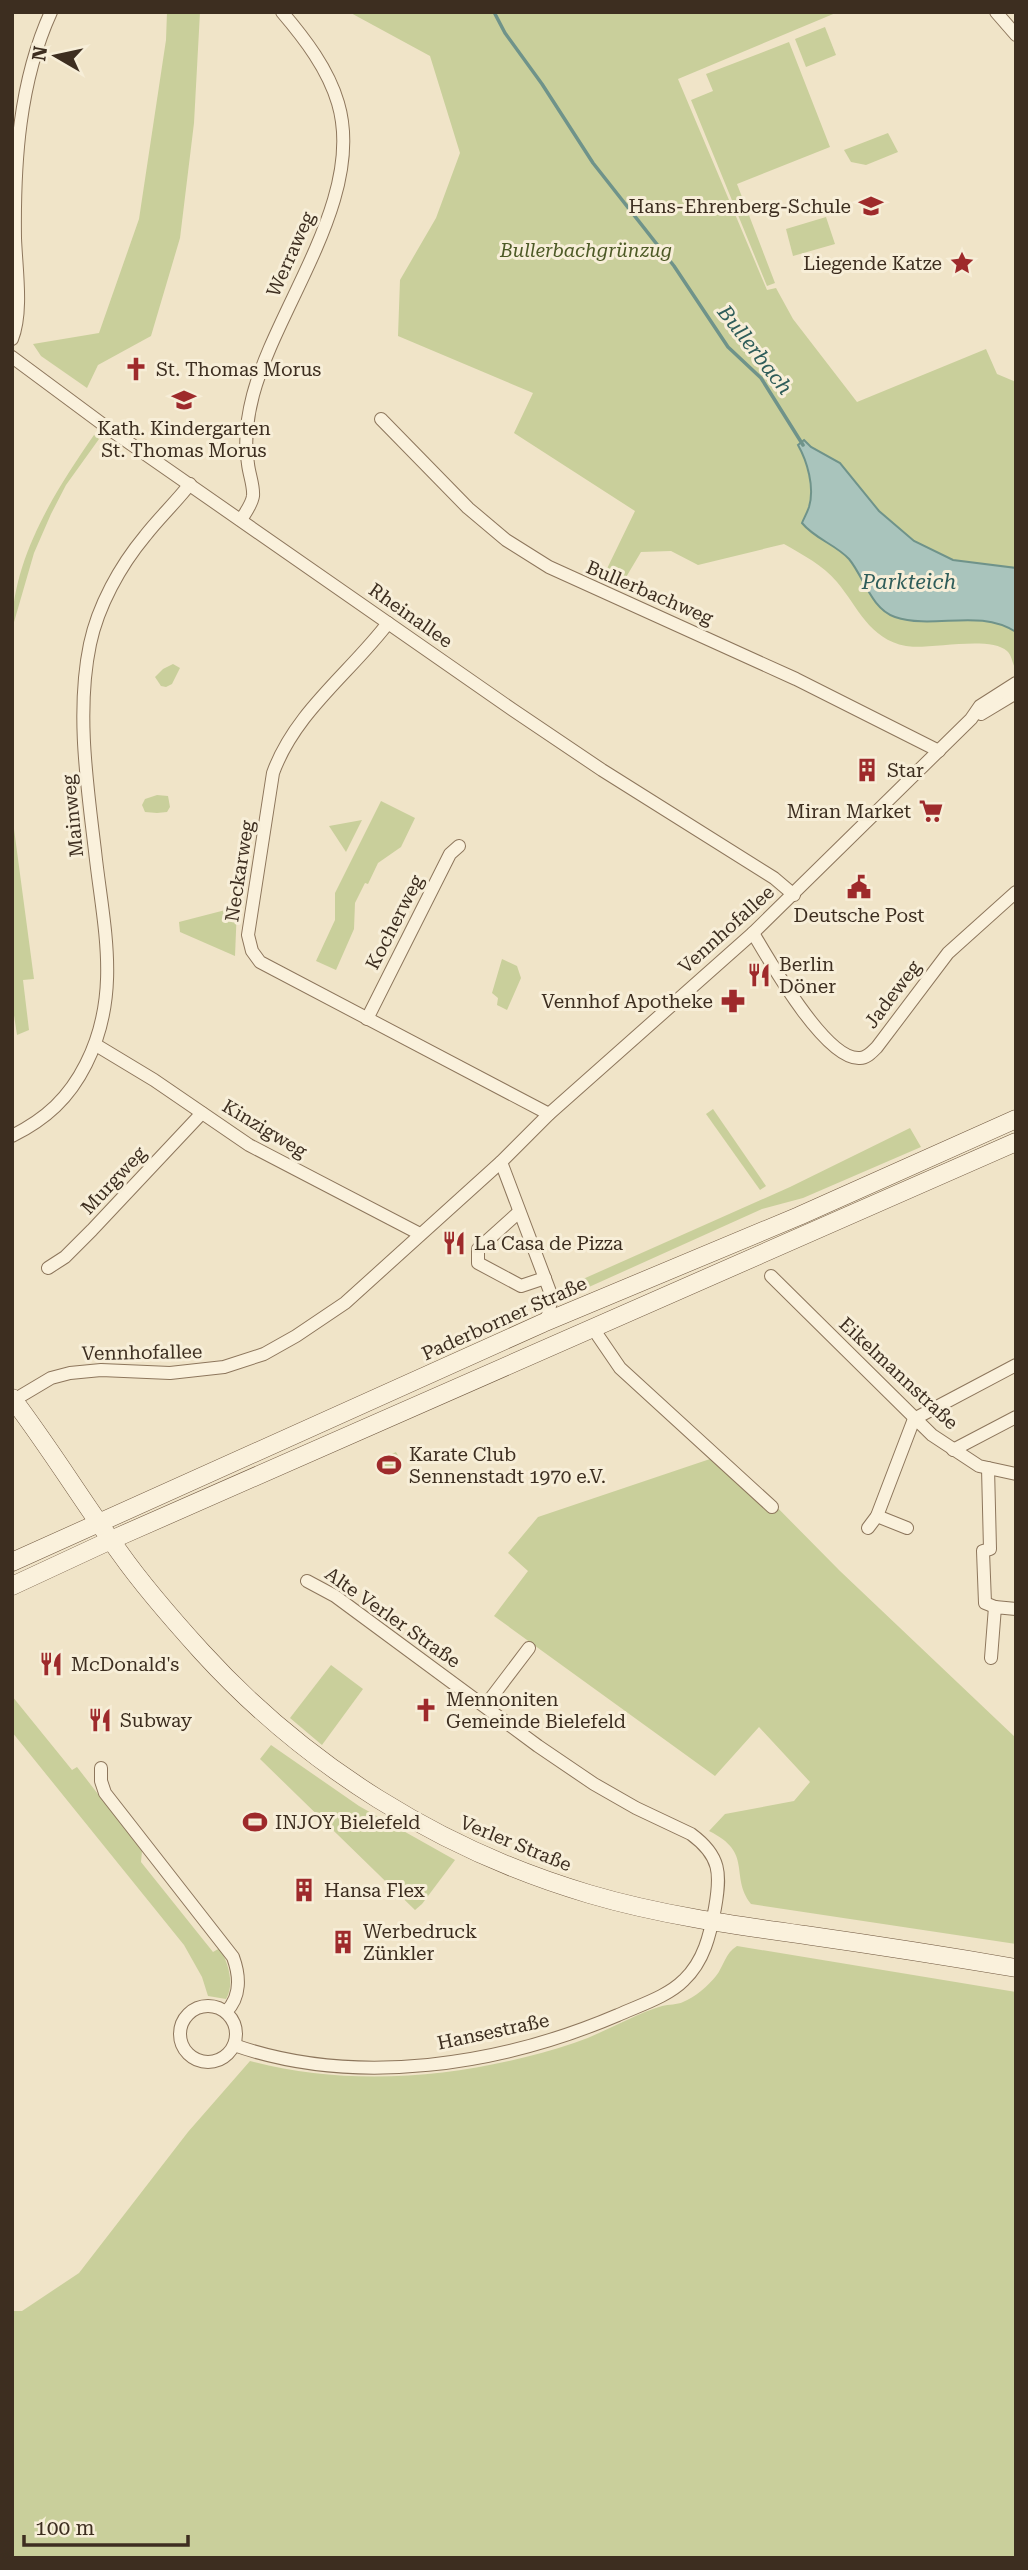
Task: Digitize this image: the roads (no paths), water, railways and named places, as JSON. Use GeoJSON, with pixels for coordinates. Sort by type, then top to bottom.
{"type":"FeatureCollection","features":[{"type":"Feature","properties":{"kind":"main road","name":"Paderborner Straße"},"geometry":{"type":"LineString","coordinates":[[12,1562],[542,1323],[799,1216],[1016,1119]]}},
{"type":"Feature","properties":{"kind":"main road"},"geometry":{"type":"LineString","coordinates":[[12,1586],[592,1327],[1016,1142]]}},
{"type":"Feature","properties":{"kind":"main road","name":"Verler Straße"},"geometry":{"type":"LineString","coordinates":[[13,1399],[111,1540],[201,1651],[242,1694],[299,1744],[402,1814],[504,1864],[593,1895],[712,1921],[1016,1968]]}},
{"type":"Feature","properties":{"kind":"street"},"geometry":{"type":"LineString","coordinates":[[12,339],[18,312],[15,223],[21,121],[33,61],[51,12]]}},
{"type":"Feature","properties":{"kind":"street","name":"Werraweg"},"geometry":{"type":"LineString","coordinates":[[241,520],[253,496],[247,463],[246,429],[254,392],[272,339],[327,221],[340,176],[344,144],[338,101],[309,46],[282,12]]}},
{"type":"Feature","properties":{"kind":"street"},"geometry":{"type":"LineString","coordinates":[[996,12],[1016,35]]}},
{"type":"Feature","properties":{"kind":"street","name":"Rheinallee"},"geometry":{"type":"LineString","coordinates":[[12,357],[388,623],[602,770],[774,878],[794,895]]}},
{"type":"Feature","properties":{"kind":"street","name":"Bullerbachweg"},"geometry":{"type":"LineString","coordinates":[[381,419],[468,508],[506,540],[549,567],[581,584],[785,674],[939,751]]}},
{"type":"Feature","properties":{"kind":"street","name":"Mainweg"},"geometry":{"type":"LineString","coordinates":[[12,1136],[47,1117],[61,1104],[78,1080],[96,1045],[105,1013],[108,974],[104,914],[95,853],[85,740],[85,683],[90,646],[96,621],[121,570],[144,537],[190,484]]}},
{"type":"Feature","properties":{"kind":"street","name":"Neckarweg"},"geometry":{"type":"LineString","coordinates":[[388,623],[303,719],[288,739],[278,760],[273,773],[248,935],[252,951],[260,962],[549,1114]]}},
{"type":"Feature","properties":{"kind":"street"},"geometry":{"type":"LineString","coordinates":[[971,719],[980,706],[1016,683]]}},
{"type":"Feature","properties":{"kind":"street"},"geometry":{"type":"LineString","coordinates":[[971,719],[1016,693]]}},
{"type":"Feature","properties":{"kind":"street","name":"Vennhofallee"},"geometry":{"type":"LineString","coordinates":[[13,1399],[51,1378],[70,1373],[101,1370],[196,1372],[224,1367],[264,1354],[345,1303],[501,1162],[549,1114],[794,895],[971,719]]}},
{"type":"Feature","properties":{"kind":"street","name":"Kocherweg"},"geometry":{"type":"LineString","coordinates":[[367,1019],[450,854],[459,846]]}},
{"type":"Feature","properties":{"kind":"street","name":"Jadeweg"},"geometry":{"type":"LineString","coordinates":[[753,933],[780,980],[808,1018],[836,1047],[848,1056],[858,1059],[866,1057],[877,1047],[960,940],[1016,892]]}},
{"type":"Feature","properties":{"kind":"street","name":"Kinzigweg"},"geometry":{"type":"LineString","coordinates":[[96,1045],[154,1080],[249,1145],[421,1234]]}},
{"type":"Feature","properties":{"kind":"street","name":"Murgweg"},"geometry":{"type":"LineString","coordinates":[[48,1268],[65,1257],[92,1230],[202,1112]]}},
{"type":"Feature","properties":{"kind":"street"},"geometry":{"type":"LineString","coordinates":[[501,1162],[552,1297],[548,1315],[542,1323]]}},
{"type":"Feature","properties":{"kind":"street"},"geometry":{"type":"LineString","coordinates":[[519,1212],[478,1249],[478,1263],[521,1286],[545,1278]]}},
{"type":"Feature","properties":{"kind":"street","name":"Eikelmannstraße"},"geometry":{"type":"LineString","coordinates":[[771,1276],[932,1436],[979,1466],[1016,1475]]}},
{"type":"Feature","properties":{"kind":"street"},"geometry":{"type":"LineString","coordinates":[[592,1327],[620,1368],[772,1507]]}},
{"type":"Feature","properties":{"kind":"street"},"geometry":{"type":"LineString","coordinates":[[868,1528],[877,1516],[914,1419],[1016,1365]]}},
{"type":"Feature","properties":{"kind":"street"},"geometry":{"type":"LineString","coordinates":[[953,1450],[1016,1417]]}},
{"type":"Feature","properties":{"kind":"street"},"geometry":{"type":"LineString","coordinates":[[988,1468],[990,1549],[983,1551],[985,1603],[1016,1609]]}},
{"type":"Feature","properties":{"kind":"street"},"geometry":{"type":"LineString","coordinates":[[877,1516],[907,1528]]}},
{"type":"Feature","properties":{"kind":"street","name":"Alte Verler Straße"},"geometry":{"type":"LineString","coordinates":[[307,1581],[335,1595],[538,1746],[617,1798],[701,1841],[714,1857],[718,1872],[712,1921]]}},
{"type":"Feature","properties":{"kind":"street"},"geometry":{"type":"LineString","coordinates":[[991,1658],[995,1607]]}},
{"type":"Feature","properties":{"kind":"street"},"geometry":{"type":"LineString","coordinates":[[485,1706],[529,1648]]}},
{"type":"Feature","properties":{"kind":"street"},"geometry":{"type":"LineString","coordinates":[[101,1768],[105,1793],[233,1956],[238,1989],[233,2004],[226,2012]]}},
{"type":"Feature","properties":{"kind":"street","name":"Hansestraße"},"geometry":{"type":"LineString","coordinates":[[234,2045],[298,2062],[351,2066],[449,2061],[521,2048],[599,2023],[675,1988],[697,1964],[712,1921]]}},
{"type":"Feature","properties":{"kind":"street"},"geometry":{"type":"LineString","coordinates":[[209,2006],[226,2012],[236,2029],[234,2045],[223,2057],[212,2062],[194,2058],[182,2044],[182,2025],[193,2010],[209,2006]]}},
{"type":"Feature","properties":{"kind":"water","name":"Parkteich"},"geometry":{"type":"Polygon","coordinates":[[[804,440],[811,447],[840,463],[879,511],[914,541],[953,560],[1016,568],[1016,632],[987,621],[910,620],[895,617],[880,607],[849,559],[802,523],[811,499],[807,466],[798,445],[804,440]]]}},
{"type":"Feature","properties":{"kind":"waterway","name":"Bullerbach"},"geometry":{"type":"LineString","coordinates":[[494,12],[505,33],[593,163],[674,266],[728,347],[761,378],[803,445]]}},
{"type":"Feature","properties":{"kind":"place","name":"Hans-Ehrenberg-Schule"},"geometry":{"type":"Point","coordinates":[871,206]}},
{"type":"Feature","properties":{"kind":"place","name":"Liegende Katze"},"geometry":{"type":"Point","coordinates":[962,263]}},
{"type":"Feature","properties":{"kind":"place","name":"St. Thomas Morus"},"geometry":{"type":"Point","coordinates":[136,369]}},
{"type":"Feature","properties":{"kind":"place","name":"Kath. Kindergarten St. Thomas Morus"},"geometry":{"type":"Point","coordinates":[184,400]}},
{"type":"Feature","properties":{"kind":"place","name":"Star"},"geometry":{"type":"Point","coordinates":[867,770]}},
{"type":"Feature","properties":{"kind":"place","name":"Miran Market"},"geometry":{"type":"Point","coordinates":[931,811]}},
{"type":"Feature","properties":{"kind":"place","name":"Deutsche Post"},"geometry":{"type":"Point","coordinates":[859,887]}},
{"type":"Feature","properties":{"kind":"place","name":"Berlin Döner"},"geometry":{"type":"Point","coordinates":[759,975]}},
{"type":"Feature","properties":{"kind":"place","name":"Vennhof Apotheke"},"geometry":{"type":"Point","coordinates":[733,1001]}},
{"type":"Feature","properties":{"kind":"place","name":"La Casa de Pizza"},"geometry":{"type":"Point","coordinates":[454,1243]}},
{"type":"Feature","properties":{"kind":"place","name":"Karate Club Sennenstadt 1970 e.V."},"geometry":{"type":"Point","coordinates":[389,1465]}},
{"type":"Feature","properties":{"kind":"place","name":"McDonald's"},"geometry":{"type":"Point","coordinates":[51,1664]}},
{"type":"Feature","properties":{"kind":"place","name":"Mennoniten Gemeinde Bielefeld"},"geometry":{"type":"Point","coordinates":[426,1710]}},
{"type":"Feature","properties":{"kind":"place","name":"Subway"},"geometry":{"type":"Point","coordinates":[100,1720]}},
{"type":"Feature","properties":{"kind":"place","name":"INJOY Bielefeld"},"geometry":{"type":"Point","coordinates":[255,1822]}},
{"type":"Feature","properties":{"kind":"place","name":"Hansa Flex"},"geometry":{"type":"Point","coordinates":[304,1890]}},
{"type":"Feature","properties":{"kind":"place","name":"Werbedruck Zünkler"},"geometry":{"type":"Point","coordinates":[343,1942]}},
{"type":"Feature","properties":{"kind":"park label","name":"Bullerbachgrünzug"},"geometry":{"type":"Point","coordinates":[586,250]}}]}
